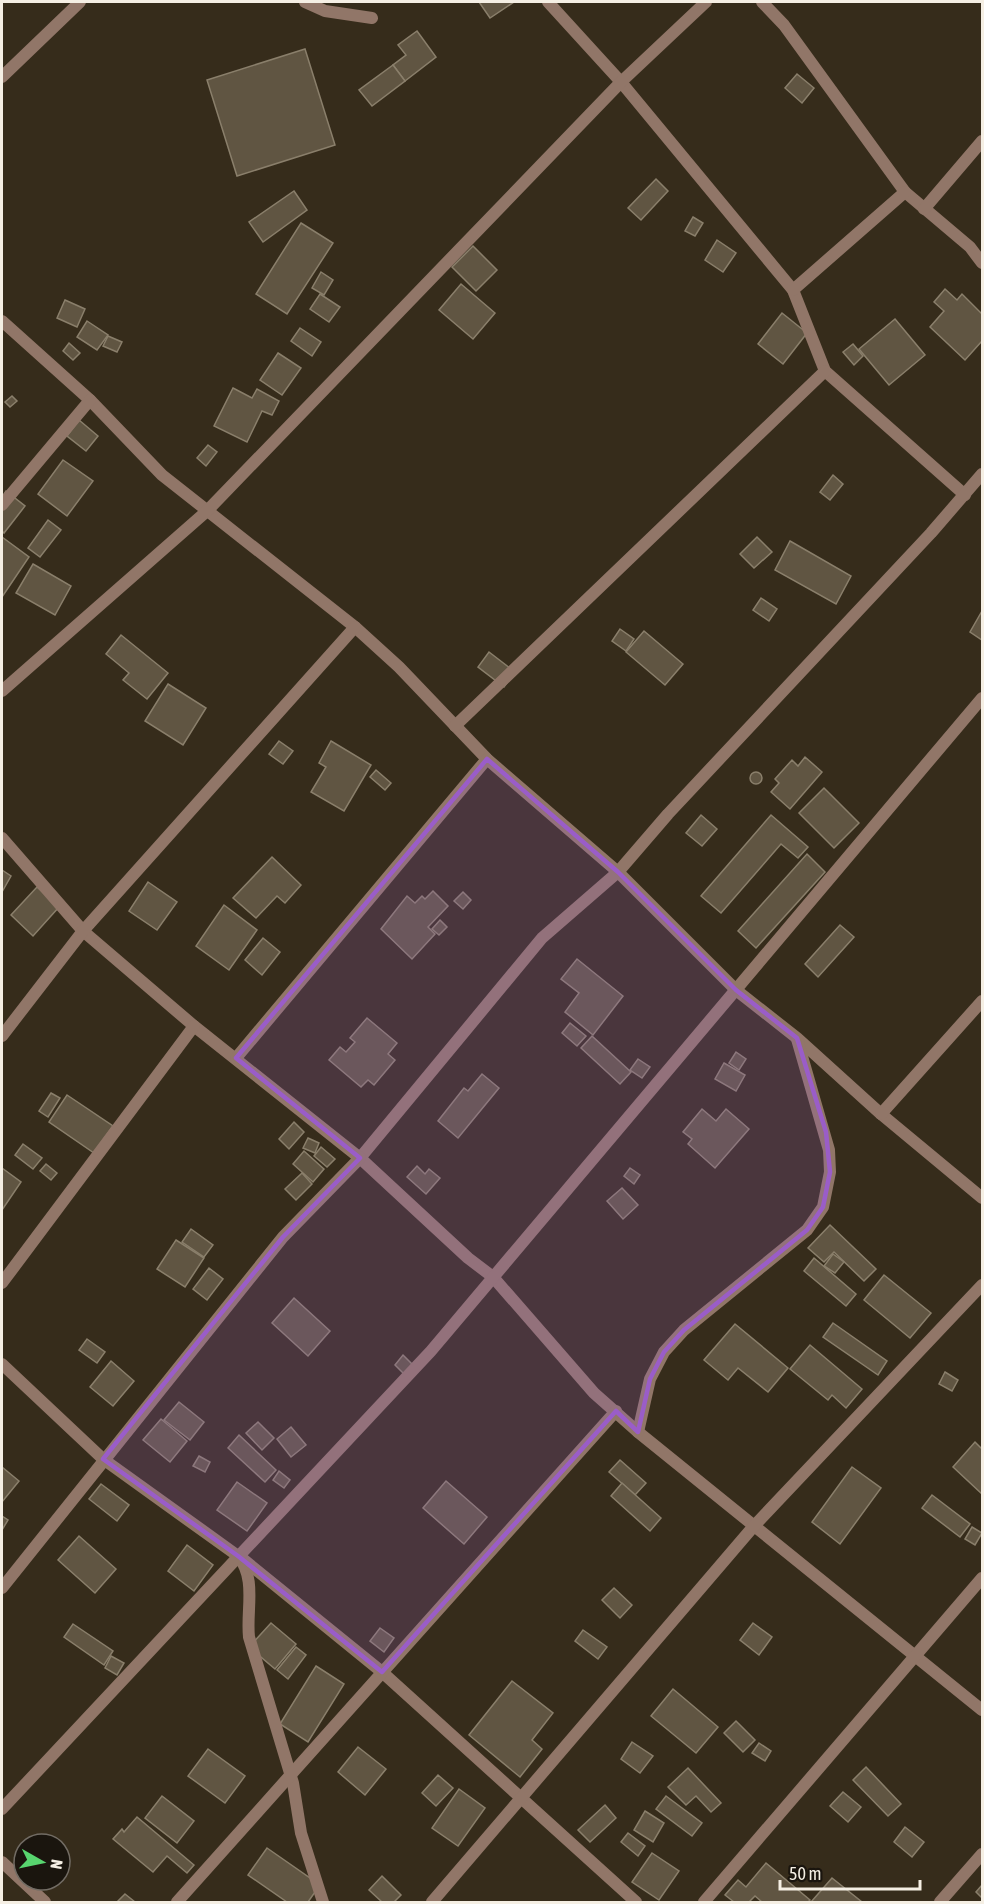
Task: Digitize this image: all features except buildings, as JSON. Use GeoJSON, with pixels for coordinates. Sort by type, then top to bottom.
{"type":"FeatureCollection","features":[{"type":"Feature","properties":{"kind":"street"},"geometry":{"type":"LineString","coordinates":[[2,77],[80,2]]}},
{"type":"Feature","properties":{"kind":"street"},"geometry":{"type":"LineString","coordinates":[[305,2],[325,11],[372,18]]}},
{"type":"Feature","properties":{"kind":"street"},"geometry":{"type":"LineString","coordinates":[[548,2],[621,82],[793,290],[825,371],[965,495]]}},
{"type":"Feature","properties":{"kind":"street"},"geometry":{"type":"LineString","coordinates":[[2,690],[207,511],[621,82],[706,2]]}},
{"type":"Feature","properties":{"kind":"street"},"geometry":{"type":"LineString","coordinates":[[762,2],[790,34],[905,192],[970,248],[982,263]]}},
{"type":"Feature","properties":{"kind":"street"},"geometry":{"type":"LineString","coordinates":[[924,210],[982,141]]}},
{"type":"Feature","properties":{"kind":"street"},"geometry":{"type":"LineString","coordinates":[[793,290],[905,192]]}},
{"type":"Feature","properties":{"kind":"street"},"geometry":{"type":"LineString","coordinates":[[2,321],[90,400],[162,475],[355,627],[399,666],[487,759],[618,872],[736,990],[797,1038],[881,1114],[982,1198]]}},
{"type":"Feature","properties":{"kind":"street"},"geometry":{"type":"LineString","coordinates":[[455,726],[825,371]]}},
{"type":"Feature","properties":{"kind":"street"},"geometry":{"type":"LineString","coordinates":[[2,505],[90,400]]}},
{"type":"Feature","properties":{"kind":"street"},"geometry":{"type":"LineString","coordinates":[[2,1588],[103,1459],[283,1238],[360,1158],[542,938],[618,872],[714,763],[965,495],[982,474]]}},
{"type":"Feature","properties":{"kind":"street"},"geometry":{"type":"LineString","coordinates":[[2,1036],[83,931],[355,627]]}},
{"type":"Feature","properties":{"kind":"street"},"geometry":{"type":"LineString","coordinates":[[2,1809],[431,1351],[982,698]]}},
{"type":"Feature","properties":{"kind":"street"},"geometry":{"type":"LineString","coordinates":[[236,1058],[487,759]]}},
{"type":"Feature","properties":{"kind":"street"},"geometry":{"type":"LineString","coordinates":[[2,838],[83,931],[194,1026],[360,1158],[460,1250],[493,1277],[594,1393],[753,1527],[982,1710]]}},
{"type":"Feature","properties":{"kind":"street"},"geometry":{"type":"LineString","coordinates":[[881,1114],[982,1001]]}},
{"type":"Feature","properties":{"kind":"street"},"geometry":{"type":"LineString","coordinates":[[2,1283],[194,1026]]}},
{"type":"Feature","properties":{"kind":"street"},"geometry":{"type":"LineString","coordinates":[[638,1432],[650,1379],[664,1352],[684,1330],[807,1230],[823,1207],[830,1172],[829,1150],[826,1132],[797,1038]]}},
{"type":"Feature","properties":{"kind":"street"},"geometry":{"type":"LineString","coordinates":[[432,1902],[753,1527],[982,1285]]}},
{"type":"Feature","properties":{"kind":"street"},"geometry":{"type":"LineString","coordinates":[[2,1364],[103,1459],[238,1556],[382,1672],[636,1902]]}},
{"type":"Feature","properties":{"kind":"street"},"geometry":{"type":"LineString","coordinates":[[177,1902],[616,1411]]}},
{"type":"Feature","properties":{"kind":"street"},"geometry":{"type":"LineString","coordinates":[[238,1556],[249,1575],[246,1617],[249,1637],[290,1775],[301,1833],[323,1902]]}},
{"type":"Feature","properties":{"kind":"street"},"geometry":{"type":"LineString","coordinates":[[704,1902],[982,1578]]}},
{"type":"Feature","properties":{"kind":"street"},"geometry":{"type":"LineString","coordinates":[[940,1902],[982,1854]]}},
{"type":"Feature","properties":{"kind":"street"},"geometry":{"type":"LineString","coordinates":[[2,1862],[45,1902]]}},
{"type":"Feature","properties":{"kind":"highlighted area"},"geometry":{"type":"Polygon","coordinates":[[[487,759],[618,872],[736,990],[797,1038],[826,1132],[830,1172],[823,1207],[807,1230],[684,1330],[664,1352],[650,1379],[638,1432],[616,1411],[382,1672],[238,1556],[103,1459],[283,1237],[360,1158],[236,1058],[487,759]]]}}]}
